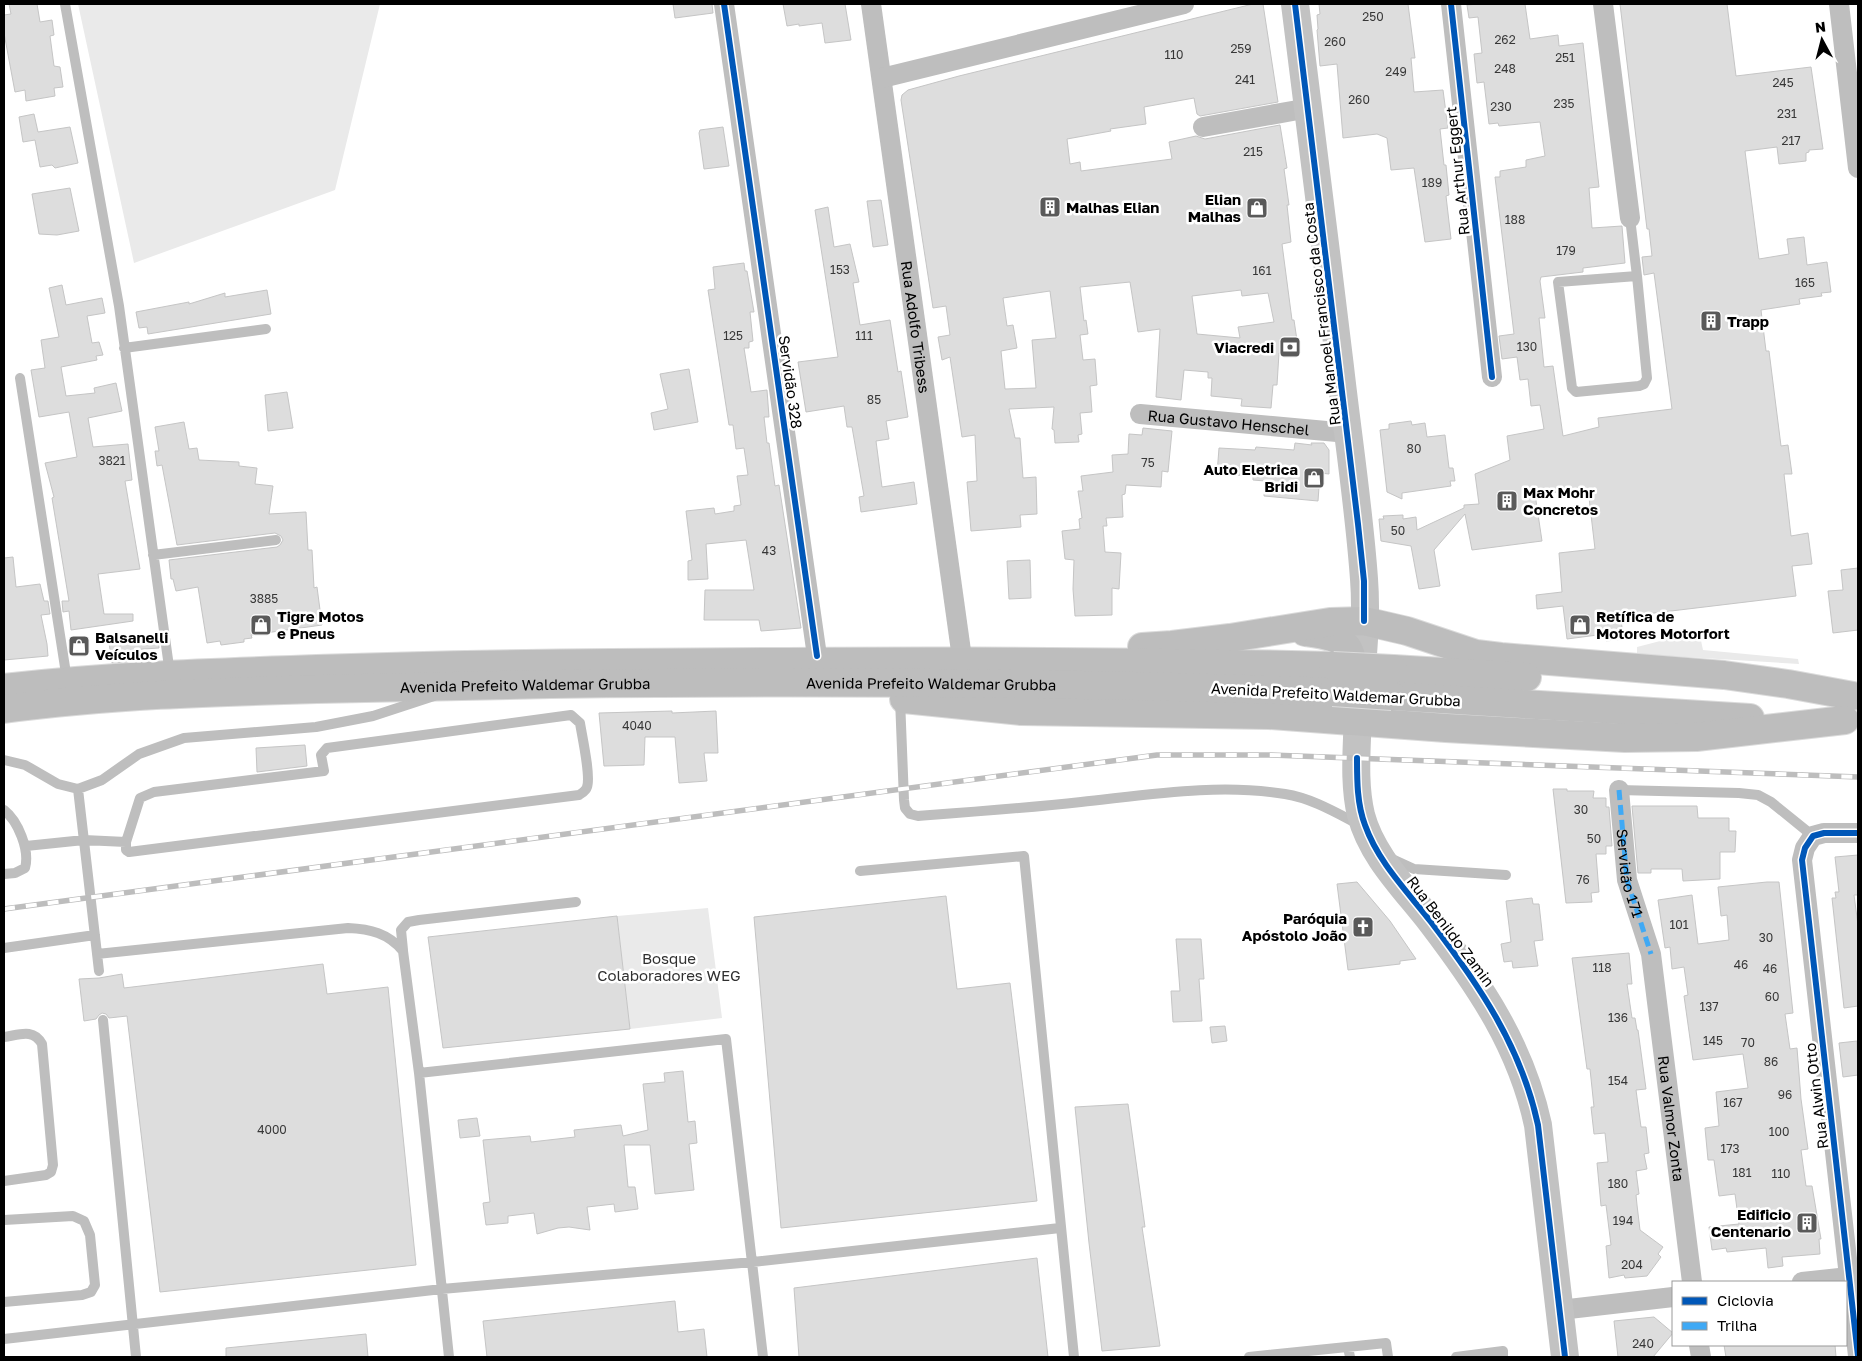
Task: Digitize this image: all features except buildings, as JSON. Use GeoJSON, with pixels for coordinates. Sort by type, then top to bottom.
{"type":"FeatureCollection","features":[{"type":"Feature","properties":{"kind":"highway"},"geometry":{"type":"LineString","coordinates":[[741,662],[817,656],[961,651],[1089,650],[1172,645],[1330,622],[1364,621],[1407,631],[1476,654],[1724,675],[1788,684],[1854,708]]}},
{"type":"Feature","properties":{"kind":"highway"},"geometry":{"type":"LineString","coordinates":[[1273,631],[1306,632],[1330,637],[1342,642],[1350,654],[1348,705],[1340,714],[1329,719]]}},
{"type":"Feature","properties":{"kind":"highway","name":"Avenida Prefeito Waldemar Grubba"},"geometry":{"type":"LineString","coordinates":[[4,688],[67,680],[465,664],[741,662],[1224,664],[1333,679],[1854,708]]}},
{"type":"Feature","properties":{"kind":"highway","name":"Avenida Prefeito Waldemar Grubba"},"geometry":{"type":"LineString","coordinates":[[4,709],[66,701],[213,692],[467,685],[797,682],[1208,688],[1333,679]]}},
{"type":"Feature","properties":{"kind":"highway"},"geometry":{"type":"LineString","coordinates":[[797,682],[900,698],[1021,711],[1269,715],[1446,728],[1625,738],[1696,737],[1854,708]]}},
{"type":"Feature","properties":{"kind":"main road","name":"Rua Manoel Francisco da Costa"},"geometry":{"type":"LineString","coordinates":[[1295,4],[1348,433],[1364,581],[1364,621],[1358,721]]}},
{"type":"Feature","properties":{"kind":"main road","name":"Rua Benildo Zamin"},"geometry":{"type":"LineString","coordinates":[[1358,721],[1358,797],[1365,827],[1378,853],[1468,973],[1501,1024],[1514,1050],[1533,1102],[1538,1125],[1560,1310],[1561,1353]]}},
{"type":"Feature","properties":{"kind":"street","name":"Servidão 328"},"geometry":{"type":"LineString","coordinates":[[724,4],[817,656]]}},
{"type":"Feature","properties":{"kind":"street","name":"Rua Adolfo Tribess"},"geometry":{"type":"LineString","coordinates":[[871,4],[961,651]]}},
{"type":"Feature","properties":{"kind":"street"},"geometry":{"type":"LineString","coordinates":[[882,78],[1184,4]]}},
{"type":"Feature","properties":{"kind":"street","name":"Rua Arthur Eggert"},"geometry":{"type":"LineString","coordinates":[[1451,4],[1492,377]]}},
{"type":"Feature","properties":{"kind":"street"},"geometry":{"type":"LineString","coordinates":[[1603,4],[1630,218]]}},
{"type":"Feature","properties":{"kind":"street"},"geometry":{"type":"LineString","coordinates":[[1839,4],[1858,168]]}},
{"type":"Feature","properties":{"kind":"street"},"geometry":{"type":"LineString","coordinates":[[1203,126],[1309,108]]}},
{"type":"Feature","properties":{"kind":"street","name":"Rua Gustavo Henschel"},"geometry":{"type":"LineString","coordinates":[[1140,414],[1348,433]]}},
{"type":"Feature","properties":{"kind":"street","name":"Servidão 171"},"geometry":{"type":"LineString","coordinates":[[1619,790],[1627,880],[1651,954]]}},
{"type":"Feature","properties":{"kind":"street"},"geometry":{"type":"LineString","coordinates":[[1813,836],[1824,833],[1858,833]]}},
{"type":"Feature","properties":{"kind":"street","name":"Rua Alwin Otto"},"geometry":{"type":"LineString","coordinates":[[1813,836],[1805,848],[1802,860],[1854,1276],[1858,1356]]}},
{"type":"Feature","properties":{"kind":"street","name":"Rua Valmor Zonta"},"geometry":{"type":"LineString","coordinates":[[1651,954],[1692,1281]]}},
{"type":"Feature","properties":{"kind":"street"},"geometry":{"type":"LineString","coordinates":[[1811,1281],[1854,1276]]}},
{"type":"Feature","properties":{"kind":"street"},"geometry":{"type":"LineString","coordinates":[[1560,1310],[1672,1297]]}},
{"type":"Feature","properties":{"kind":"lane"},"geometry":{"type":"LineString","coordinates":[[65,4],[119,306],[170,675]]}},
{"type":"Feature","properties":{"kind":"lane"},"geometry":{"type":"LineString","coordinates":[[1630,218],[1647,378],[1644,384],[1639,386],[1576,392],[1572,388],[1558,282],[1636,276]]}},
{"type":"Feature","properties":{"kind":"lane"},"geometry":{"type":"LineString","coordinates":[[124,348],[266,329]]}},
{"type":"Feature","properties":{"kind":"lane"},"geometry":{"type":"LineString","coordinates":[[20,378],[67,680]]}},
{"type":"Feature","properties":{"kind":"lane"},"geometry":{"type":"LineString","coordinates":[[153,554],[276,540]]}},
{"type":"Feature","properties":{"kind":"lane"},"geometry":{"type":"LineString","coordinates":[[4,760],[25,765],[58,784],[78,789],[102,780],[139,754],[184,738],[316,727],[373,716],[467,685]]}},
{"type":"Feature","properties":{"kind":"lane"},"geometry":{"type":"LineString","coordinates":[[900,698],[904,800],[905,808],[910,814],[918,816],[1027,808],[1201,790],[1256,790],[1287,794],[1318,804],[1365,827]]}},
{"type":"Feature","properties":{"kind":"lane"},"geometry":{"type":"LineString","coordinates":[[571,715],[580,722],[588,787],[585,792],[578,795],[129,852],[126,850],[126,842],[140,798],[154,792],[324,771],[321,755],[327,748],[571,715]]}},
{"type":"Feature","properties":{"kind":"lane"},"geometry":{"type":"LineString","coordinates":[[78,789],[99,971]]}},
{"type":"Feature","properties":{"kind":"lane"},"geometry":{"type":"LineString","coordinates":[[1619,790],[1758,795],[1771,802],[1813,836]]}},
{"type":"Feature","properties":{"kind":"lane"},"geometry":{"type":"LineString","coordinates":[[4,810],[10,815],[26,846],[28,860],[25,868],[15,873],[4,874]]}},
{"type":"Feature","properties":{"kind":"lane"},"geometry":{"type":"LineString","coordinates":[[26,846],[84,840],[126,842]]}},
{"type":"Feature","properties":{"kind":"lane"},"geometry":{"type":"LineString","coordinates":[[1378,853],[1414,869],[1506,875]]}},
{"type":"Feature","properties":{"kind":"lane"},"geometry":{"type":"LineString","coordinates":[[860,871],[1024,856],[1074,1357]]}},
{"type":"Feature","properties":{"kind":"lane"},"geometry":{"type":"LineString","coordinates":[[449,1357],[419,1073],[401,930],[408,922],[576,902]]}},
{"type":"Feature","properties":{"kind":"lane"},"geometry":{"type":"LineString","coordinates":[[97,954],[348,928],[371,929],[398,944],[403,951]]}},
{"type":"Feature","properties":{"kind":"lane"},"geometry":{"type":"LineString","coordinates":[[4,948],[95,934]]}},
{"type":"Feature","properties":{"kind":"lane"},"geometry":{"type":"LineString","coordinates":[[104,1020],[136,1357]]}},
{"type":"Feature","properties":{"kind":"lane"},"geometry":{"type":"LineString","coordinates":[[4,1037],[30,1033],[38,1037],[42,1044],[54,1165],[51,1172],[46,1175],[4,1181]]}},
{"type":"Feature","properties":{"kind":"lane"},"geometry":{"type":"LineString","coordinates":[[419,1073],[726,1040],[763,1357]]}},
{"type":"Feature","properties":{"kind":"lane"},"geometry":{"type":"LineString","coordinates":[[4,1220],[73,1216],[84,1221],[90,1235],[95,1285],[91,1292],[82,1295],[4,1302]]}},
{"type":"Feature","properties":{"kind":"lane"},"geometry":{"type":"LineString","coordinates":[[4,1339],[442,1289],[753,1262],[1060,1228]]}},
{"type":"Feature","properties":{"kind":"lane"},"geometry":{"type":"LineString","coordinates":[[1249,1357],[1349,1352],[1386,1343],[1388,1357]]}},
{"type":"Feature","properties":{"kind":"lane"},"geometry":{"type":"LineString","coordinates":[[1456,1357],[1503,1352],[1503,1357]]}},
{"type":"Feature","properties":{"kind":"green space"},"geometry":{"type":"Polygon","coordinates":[[[78,4],[380,4],[335,190],[134,263],[78,4]]]}},
{"type":"Feature","properties":{"kind":"green space"},"geometry":{"type":"Polygon","coordinates":[[[1699,631],[1703,650],[1798,659],[1799,664],[1637,654],[1637,647],[1699,631]]]}},
{"type":"Feature","properties":{"kind":"green space","name":"Bosque Colaboradores WEG"},"geometry":{"type":"Polygon","coordinates":[[[708,908],[722,1018],[630,1029],[617,916],[708,908]]]}},
{"type":"Feature","properties":{"kind":"railway"},"geometry":{"type":"LineString","coordinates":[[4,909],[1157,755],[1271,755],[1858,777]]}},
{"type":"Feature","properties":{"kind":"marked path"},"geometry":{"type":"LineString","coordinates":[[1619,790],[1627,880],[1651,954]]}},
{"type":"Feature","properties":{"kind":"cycle path"},"geometry":{"type":"LineString","coordinates":[[724,4],[817,656]]}},
{"type":"Feature","properties":{"kind":"cycle path"},"geometry":{"type":"LineString","coordinates":[[1295,4],[1358,524],[1364,581],[1364,621]]}},
{"type":"Feature","properties":{"kind":"cycle path"},"geometry":{"type":"LineString","coordinates":[[1451,4],[1492,377]]}},
{"type":"Feature","properties":{"kind":"cycle path"},"geometry":{"type":"LineString","coordinates":[[1357,758],[1357,783],[1362,817],[1377,851],[1466,969],[1496,1018],[1521,1069],[1538,1125],[1565,1357]]}},
{"type":"Feature","properties":{"kind":"cycle path"},"geometry":{"type":"LineString","coordinates":[[1858,833],[1824,833],[1813,836],[1805,848],[1802,860],[1858,1356]]}},
{"type":"Feature","properties":{"kind":"place","name":"Malhas Elian"},"geometry":{"type":"Point","coordinates":[1050,207]}},
{"type":"Feature","properties":{"kind":"place","name":"Elian Malhas"},"geometry":{"type":"Point","coordinates":[1257,208]}},
{"type":"Feature","properties":{"kind":"place","name":"Trapp"},"geometry":{"type":"Point","coordinates":[1711,321]}},
{"type":"Feature","properties":{"kind":"place","name":"Viacredi"},"geometry":{"type":"Point","coordinates":[1290,347]}},
{"type":"Feature","properties":{"kind":"place","name":"Auto Eletrica Bridi"},"geometry":{"type":"Point","coordinates":[1314,478]}},
{"type":"Feature","properties":{"kind":"place","name":"Max Mohr Concretos"},"geometry":{"type":"Point","coordinates":[1507,501]}},
{"type":"Feature","properties":{"kind":"place","name":"Tigre Motos e Pneus"},"geometry":{"type":"Point","coordinates":[261,625]}},
{"type":"Feature","properties":{"kind":"place","name":"Retífica de Motores Motorfort"},"geometry":{"type":"Point","coordinates":[1580,625]}},
{"type":"Feature","properties":{"kind":"place","name":"Balsanelli Veículos"},"geometry":{"type":"Point","coordinates":[79,646]}},
{"type":"Feature","properties":{"kind":"place","name":"Paróquia Apóstolo João"},"geometry":{"type":"Point","coordinates":[1363,927]}},
{"type":"Feature","properties":{"kind":"place","name":"Edificio Centenario"},"geometry":{"type":"Point","coordinates":[1807,1223]}}]}
